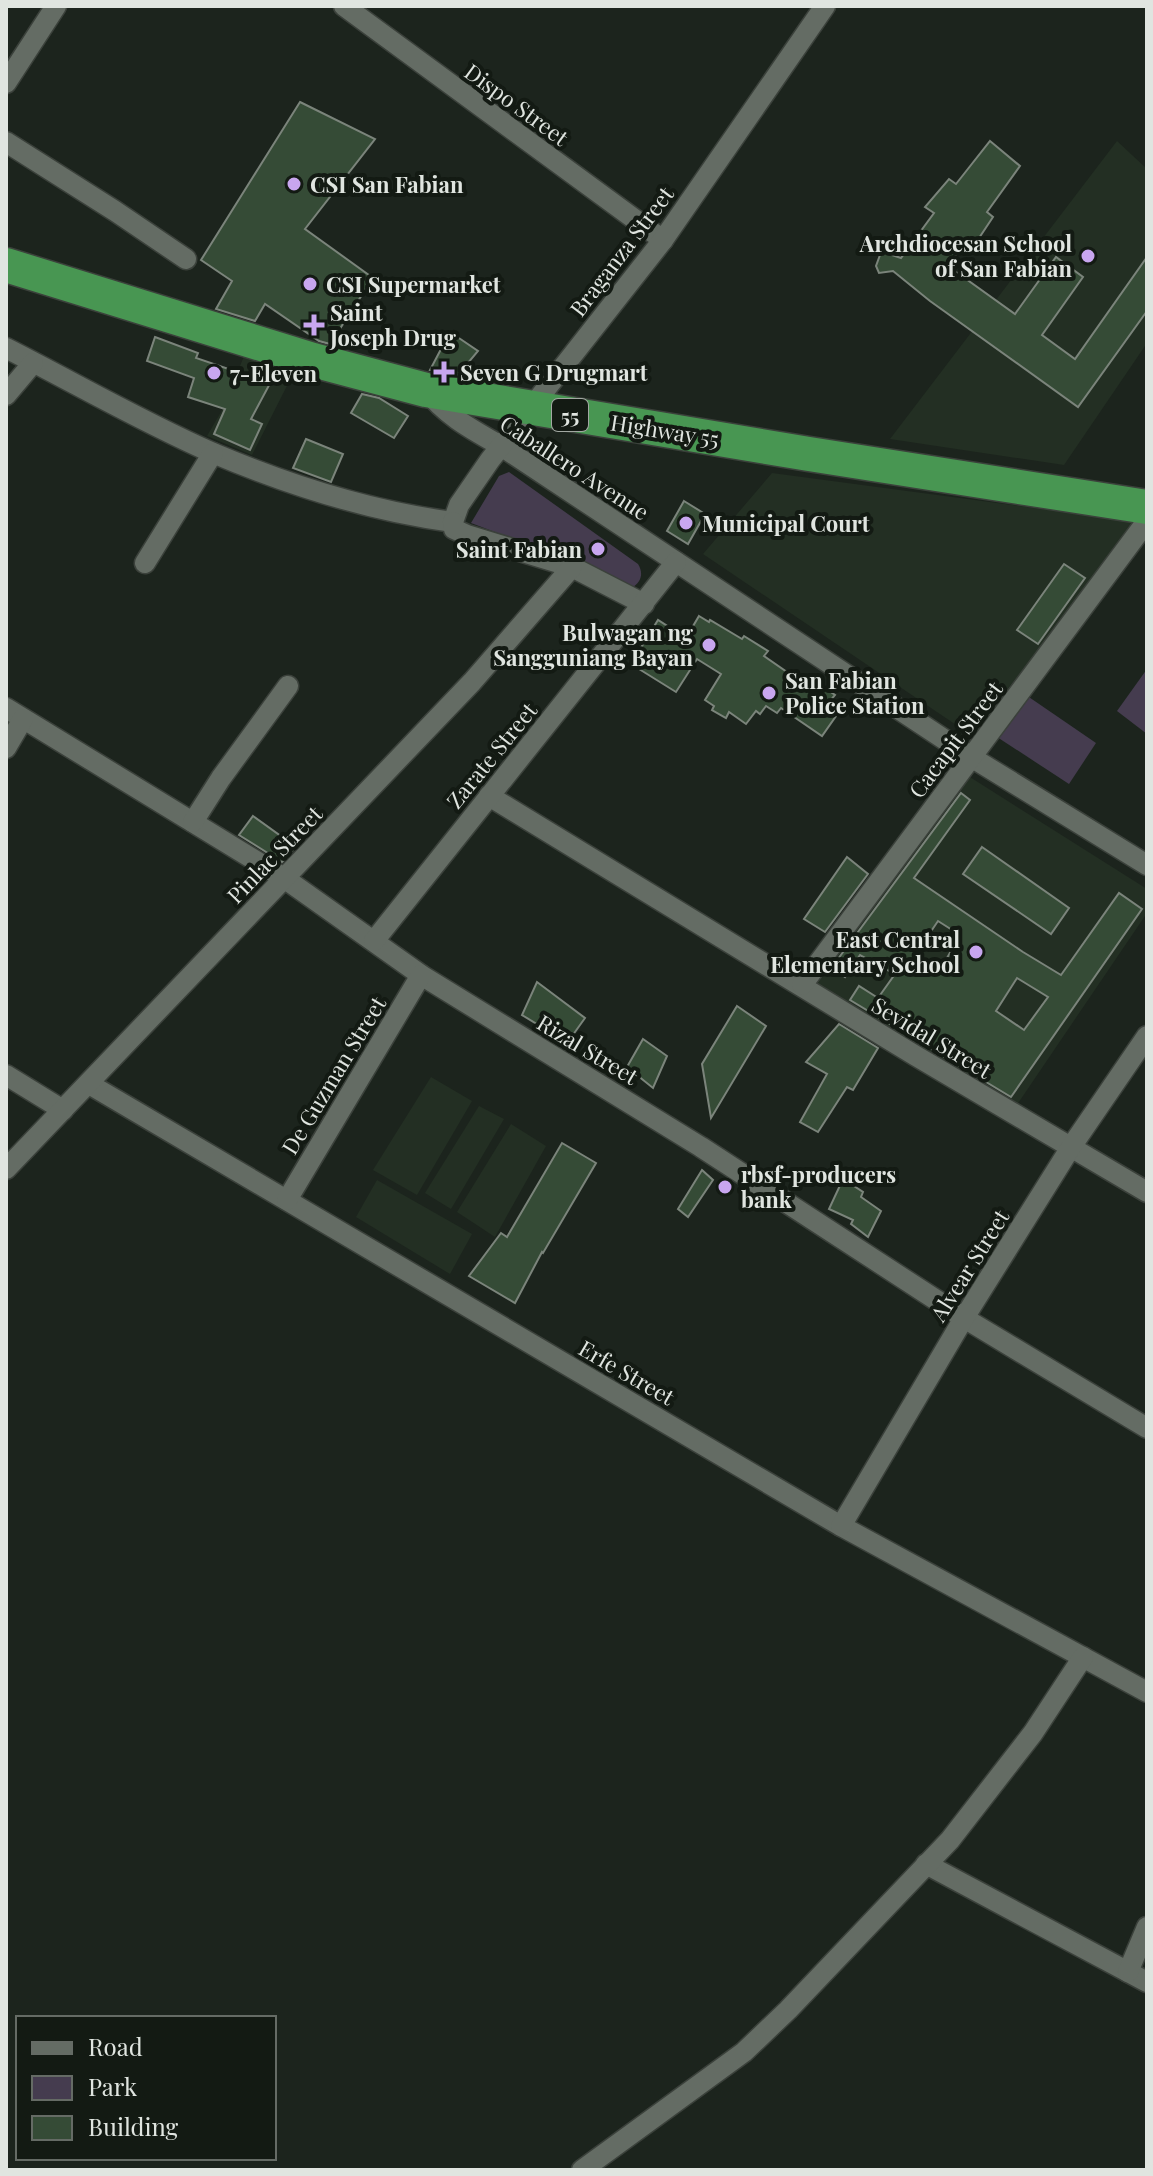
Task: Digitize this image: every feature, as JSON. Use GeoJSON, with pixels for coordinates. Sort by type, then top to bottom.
{"type":"FeatureCollection","features":[{"type":"Feature","properties":{"kind":"highway","name":"Highway 55"},"geometry":{"type":"LineString","coordinates":[[6,265],[313,360],[426,390],[1147,507]]}},
{"type":"Feature","properties":{"kind":"street"},"geometry":{"type":"LineString","coordinates":[[6,83],[56,6]]}},
{"type":"Feature","properties":{"kind":"street","name":"Dispo Street"},"geometry":{"type":"LineString","coordinates":[[344,6],[663,240]]}},
{"type":"Feature","properties":{"kind":"street","name":"Braganza Street"},"geometry":{"type":"LineString","coordinates":[[453,522],[459,505],[501,446],[663,240],[825,6]]}},
{"type":"Feature","properties":{"kind":"street"},"geometry":{"type":"LineString","coordinates":[[6,142],[186,259]]}},
{"type":"Feature","properties":{"kind":"street"},"geometry":{"type":"LineString","coordinates":[[6,348],[213,453],[362,506],[453,522],[454,529],[467,535],[572,567],[644,604]]}},
{"type":"Feature","properties":{"kind":"street"},"geometry":{"type":"LineString","coordinates":[[6,395],[33,363]]}},
{"type":"Feature","properties":{"kind":"street","name":"Caballero Avenue"},"geometry":{"type":"LineString","coordinates":[[426,390],[444,411],[971,757],[1147,865]]}},
{"type":"Feature","properties":{"kind":"street"},"geometry":{"type":"LineString","coordinates":[[145,563],[213,453]]}},
{"type":"Feature","properties":{"kind":"street","name":"Cacapit Street"},"geometry":{"type":"LineString","coordinates":[[802,985],[1147,521]]}},
{"type":"Feature","properties":{"kind":"street","name":"Zarate Street"},"geometry":{"type":"LineString","coordinates":[[374,941],[676,562]]}},
{"type":"Feature","properties":{"kind":"street","name":"Pinlac Street"},"geometry":{"type":"LineString","coordinates":[[6,1169],[472,682],[572,567]]}},
{"type":"Feature","properties":{"kind":"street"},"geometry":{"type":"LineString","coordinates":[[193,822],[288,686]]}},
{"type":"Feature","properties":{"kind":"street"},"geometry":{"type":"LineString","coordinates":[[6,748],[15,714]]}},
{"type":"Feature","properties":{"kind":"street","name":"Rizal Street"},"geometry":{"type":"LineString","coordinates":[[15,714],[284,878],[421,975],[701,1147],[964,1318],[1147,1428]]}},
{"type":"Feature","properties":{"kind":"street","name":"Sevidal Street"},"geometry":{"type":"LineString","coordinates":[[489,796],[916,1056],[1147,1192]]}},
{"type":"Feature","properties":{"kind":"street","name":"De Guzman Street"},"geometry":{"type":"LineString","coordinates":[[287,1200],[421,975]]}},
{"type":"Feature","properties":{"kind":"street","name":"Alvear Street"},"geometry":{"type":"LineString","coordinates":[[841,1526],[964,1318],[1071,1147],[1147,1036]]}},
{"type":"Feature","properties":{"kind":"street"},"geometry":{"type":"LineString","coordinates":[[6,1075],[63,1110]]}},
{"type":"Feature","properties":{"kind":"street","name":"Erfe Street"},"geometry":{"type":"LineString","coordinates":[[89,1084],[841,1526],[1147,1692]]}},
{"type":"Feature","properties":{"kind":"street"},"geometry":{"type":"LineString","coordinates":[[582,2170],[763,2036],[950,1840],[1033,1733],[1083,1657]]}},
{"type":"Feature","properties":{"kind":"street"},"geometry":{"type":"LineString","coordinates":[[926,1864],[1147,1982]]}},
{"type":"Feature","properties":{"kind":"street"},"geometry":{"type":"LineString","coordinates":[[1128,1972],[1147,1927]]}},
{"type":"Feature","properties":{"kind":"shaded area","name":"Archdiocesan School of San Fabian"},"geometry":{"type":"Polygon","coordinates":[[[1117,141],[1147,169],[1147,343],[1064,465],[890,439],[1117,141]]]}},
{"type":"Feature","properties":{"kind":"shaded area"},"geometry":{"type":"Polygon","coordinates":[[[247,349],[296,368],[252,455],[207,436],[221,412],[247,349]]]}},
{"type":"Feature","properties":{"kind":"shaded area"},"geometry":{"type":"Polygon","coordinates":[[[772,473],[1140,522],[971,735],[703,554],[772,473]]]}},
{"type":"Feature","properties":{"kind":"shaded area","name":"East Central Elementary School"},"geometry":{"type":"Polygon","coordinates":[[[962,772],[1147,889],[1147,913],[1010,1115],[803,992],[962,772]]]}},
{"type":"Feature","properties":{"kind":"shaded area"},"geometry":{"type":"Polygon","coordinates":[[[431,1077],[472,1101],[417,1195],[373,1170],[431,1077]]]}},
{"type":"Feature","properties":{"kind":"shaded area"},"geometry":{"type":"Polygon","coordinates":[[[479,1106],[504,1119],[451,1209],[425,1193],[479,1106]]]}},
{"type":"Feature","properties":{"kind":"shaded area"},"geometry":{"type":"Polygon","coordinates":[[[511,1124],[546,1146],[495,1237],[457,1212],[511,1124]]]}},
{"type":"Feature","properties":{"kind":"shaded area"},"geometry":{"type":"Polygon","coordinates":[[[377,1180],[472,1234],[450,1274],[356,1217],[377,1180]]]}},
{"type":"Feature","properties":{"kind":"green space"},"geometry":{"type":"Polygon","coordinates":[[[509,472],[638,564],[641,578],[638,583],[632,588],[580,564],[471,523],[499,476],[509,472]]]}},
{"type":"Feature","properties":{"kind":"green space"},"geometry":{"type":"Polygon","coordinates":[[[1147,669],[1147,734],[1117,711],[1147,669]]]}},
{"type":"Feature","properties":{"kind":"green space"},"geometry":{"type":"Polygon","coordinates":[[[1023,693],[1096,743],[1069,784],[994,735],[1023,693]]]}},
{"type":"Feature","properties":{"kind":"building","name":"CSI San Fabian"},"geometry":{"type":"Polygon","coordinates":[[[300,102],[375,139],[305,229],[373,278],[330,344],[319,341],[265,304],[255,321],[216,309],[232,281],[201,260],[300,102]]]}},
{"type":"Feature","properties":{"kind":"building"},"geometry":{"type":"Polygon","coordinates":[[[990,141],[1020,166],[987,212],[993,217],[975,244],[968,239],[948,266],[1015,314],[1056,257],[1083,277],[1042,335],[1075,359],[1147,257],[1147,311],[1078,407],[893,271],[879,273],[876,266],[880,255],[886,253],[901,258],[934,213],[925,207],[949,179],[956,184],[990,141]]]}},
{"type":"Feature","properties":{"kind":"building"},"geometry":{"type":"Polygon","coordinates":[[[450,332],[478,351],[458,375],[430,370],[450,332]]]}},
{"type":"Feature","properties":{"kind":"building"},"geometry":{"type":"Polygon","coordinates":[[[155,337],[198,353],[196,358],[249,376],[255,366],[274,376],[251,419],[262,424],[250,450],[214,434],[225,409],[188,397],[194,378],[147,361],[155,337]]]}},
{"type":"Feature","properties":{"kind":"building"},"geometry":{"type":"Polygon","coordinates":[[[362,394],[379,398],[408,416],[394,438],[351,413],[362,394]]]}},
{"type":"Feature","properties":{"kind":"building"},"geometry":{"type":"Polygon","coordinates":[[[306,439],[343,454],[331,482],[293,468],[306,439]]]}},
{"type":"Feature","properties":{"kind":"building","name":"Municipal Court"},"geometry":{"type":"Polygon","coordinates":[[[684,501],[705,514],[688,544],[667,531],[684,501]]]}},
{"type":"Feature","properties":{"kind":"building"},"geometry":{"type":"Polygon","coordinates":[[[1064,564],[1085,578],[1038,644],[1017,630],[1064,564]]]}},
{"type":"Feature","properties":{"kind":"building"},"geometry":{"type":"Polygon","coordinates":[[[699,616],[742,639],[744,636],[768,651],[764,656],[813,690],[818,683],[835,695],[830,701],[841,709],[822,736],[781,708],[777,713],[766,706],[760,714],[756,711],[746,724],[729,712],[726,718],[712,710],[714,706],[705,700],[721,674],[697,659],[676,692],[631,664],[658,620],[686,638],[699,616]]]}},
{"type":"Feature","properties":{"kind":"building"},"geometry":{"type":"Polygon","coordinates":[[[961,793],[970,800],[914,878],[1023,952],[1061,975],[1119,893],[1142,909],[1011,1097],[850,1000],[859,986],[878,998],[895,974],[860,955],[845,977],[832,967],[961,793]],[[938,921],[913,958],[938,974],[960,935],[938,921]],[[1017,978],[996,1011],[1024,1030],[1048,997],[1017,978]]]}},
{"type":"Feature","properties":{"kind":"building"},"geometry":{"type":"Polygon","coordinates":[[[253,816],[296,847],[282,862],[239,835],[253,816]]]}},
{"type":"Feature","properties":{"kind":"building"},"geometry":{"type":"Polygon","coordinates":[[[982,847],[1069,908],[1051,934],[963,874],[982,847]]]}},
{"type":"Feature","properties":{"kind":"building"},"geometry":{"type":"Polygon","coordinates":[[[847,857],[868,874],[825,932],[804,919],[847,857]]]}},
{"type":"Feature","properties":{"kind":"building"},"geometry":{"type":"Polygon","coordinates":[[[537,982],[585,1018],[570,1039],[547,1024],[545,1029],[522,1015],[537,982]]]}},
{"type":"Feature","properties":{"kind":"building"},"geometry":{"type":"Polygon","coordinates":[[[737,1006],[766,1026],[711,1118],[702,1064],[737,1006]]]}},
{"type":"Feature","properties":{"kind":"building"},"geometry":{"type":"Polygon","coordinates":[[[839,1024],[878,1048],[853,1090],[847,1087],[818,1132],[800,1122],[827,1074],[806,1062],[839,1024]]]}},
{"type":"Feature","properties":{"kind":"building"},"geometry":{"type":"Polygon","coordinates":[[[643,1039],[667,1056],[653,1088],[627,1067],[643,1039]]]}},
{"type":"Feature","properties":{"kind":"building"},"geometry":{"type":"Polygon","coordinates":[[[562,1143],[596,1163],[515,1303],[469,1276],[501,1233],[507,1237],[562,1143]]]}},
{"type":"Feature","properties":{"kind":"building"},"geometry":{"type":"Polygon","coordinates":[[[702,1170],[713,1180],[688,1217],[678,1209],[702,1170]]]}},
{"type":"Feature","properties":{"kind":"building"},"geometry":{"type":"Polygon","coordinates":[[[843,1179],[863,1192],[861,1197],[881,1211],[868,1237],[851,1224],[853,1220],[829,1209],[843,1179]]]}},
{"type":"Feature","properties":{"kind":"place","name":"CSI San Fabian"},"geometry":{"type":"Point","coordinates":[294,184]}},
{"type":"Feature","properties":{"kind":"place","name":"Archdiocesan School of San Fabian"},"geometry":{"type":"Point","coordinates":[1088,256]}},
{"type":"Feature","properties":{"kind":"place","name":"CSI Supermarket"},"geometry":{"type":"Point","coordinates":[310,284]}},
{"type":"Feature","properties":{"kind":"place","name":"Saint Joseph Drug"},"geometry":{"type":"Point","coordinates":[314,325]}},
{"type":"Feature","properties":{"kind":"place","name":"Seven G Drugmart"},"geometry":{"type":"Point","coordinates":[444,372]}},
{"type":"Feature","properties":{"kind":"place","name":"7-Eleven"},"geometry":{"type":"Point","coordinates":[214,373]}},
{"type":"Feature","properties":{"kind":"place","name":"Municipal Court"},"geometry":{"type":"Point","coordinates":[686,523]}},
{"type":"Feature","properties":{"kind":"place","name":"Saint Fabian"},"geometry":{"type":"Point","coordinates":[598,549]}},
{"type":"Feature","properties":{"kind":"place","name":"Bulwagan ng Sangguniang Bayan"},"geometry":{"type":"Point","coordinates":[709,645]}},
{"type":"Feature","properties":{"kind":"place","name":"San Fabian Police Station"},"geometry":{"type":"Point","coordinates":[769,693]}},
{"type":"Feature","properties":{"kind":"place","name":"East Central Elementary School"},"geometry":{"type":"Point","coordinates":[976,952]}},
{"type":"Feature","properties":{"kind":"place","name":"rbsf-producers bank"},"geometry":{"type":"Point","coordinates":[725,1187]}}]}
